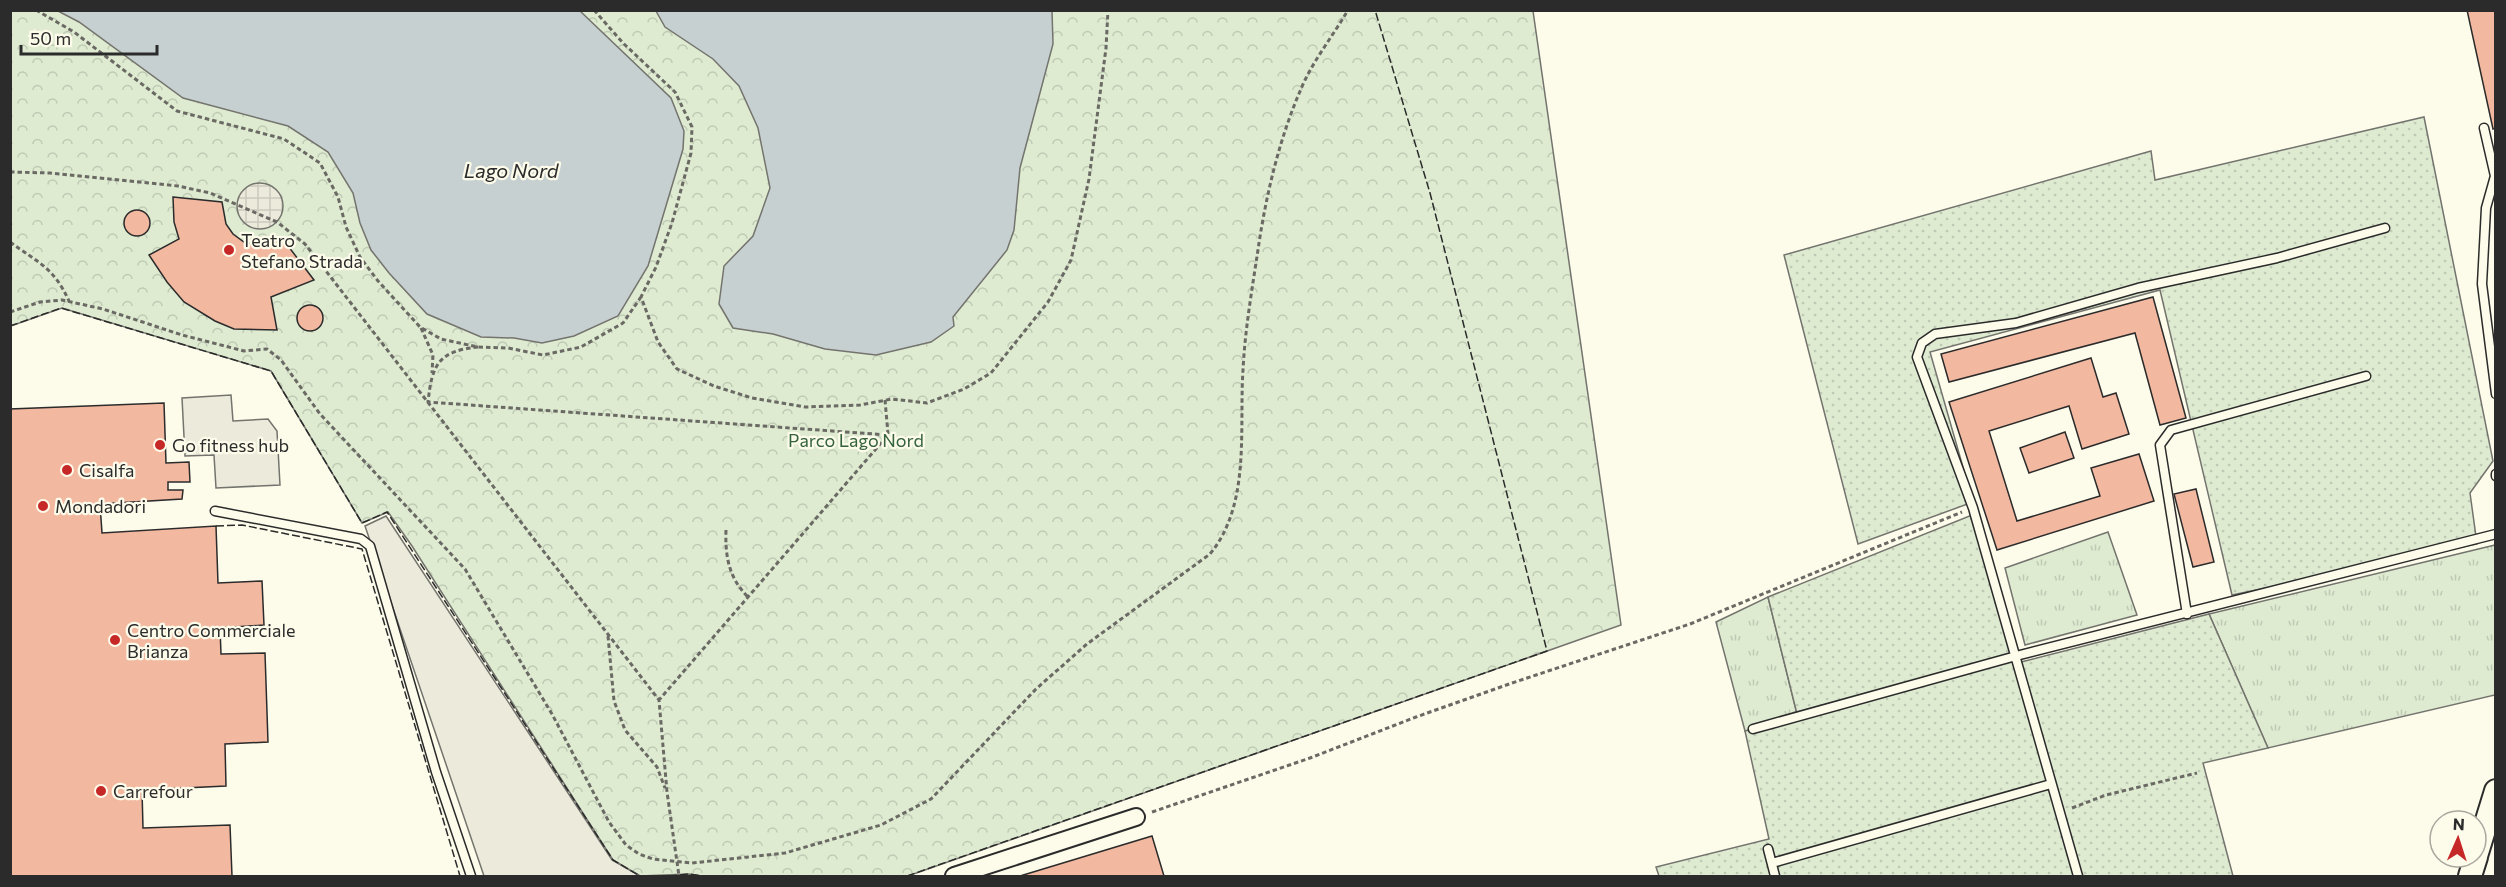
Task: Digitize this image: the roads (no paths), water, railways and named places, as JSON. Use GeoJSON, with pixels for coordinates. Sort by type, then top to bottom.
{"type":"FeatureCollection","features":[{"type":"Feature","properties":{"kind":"main road"},"geometry":{"type":"LineString","coordinates":[[2488,817],[2496,791]]}},
{"type":"Feature","properties":{"kind":"street"},"geometry":{"type":"LineString","coordinates":[[954,876],[1136,817]]}},
{"type":"Feature","properties":{"kind":"lane"},"geometry":{"type":"LineString","coordinates":[[2484,128],[2495,176],[2486,208],[2482,284],[2496,394]]}},
{"type":"Feature","properties":{"kind":"lane"},"geometry":{"type":"LineString","coordinates":[[2078,876],[1973,508],[1917,357],[1922,343],[1935,334],[2016,323],[2138,288],[2277,258],[2385,228]]}},
{"type":"Feature","properties":{"kind":"lane"},"geometry":{"type":"LineString","coordinates":[[2187,614],[2160,445],[2171,430],[2366,376]]}},
{"type":"Feature","properties":{"kind":"lane"},"geometry":{"type":"LineString","coordinates":[[215,511],[361,538],[370,546],[436,772],[471,876]]}},
{"type":"Feature","properties":{"kind":"lane"},"geometry":{"type":"LineString","coordinates":[[1754,729],[2016,656],[2496,534]]}},
{"type":"Feature","properties":{"kind":"lane"},"geometry":{"type":"LineString","coordinates":[[1772,863],[2051,784]]}},
{"type":"Feature","properties":{"kind":"lane"},"geometry":{"type":"LineString","coordinates":[[1768,849],[1775,876]]}},
{"type":"Feature","properties":{"kind":"water","name":"Lago Nord"},"geometry":{"type":"Polygon","coordinates":[[[58,11],[580,11],[671,98],[684,131],[683,149],[648,266],[618,316],[574,336],[542,343],[514,338],[481,337],[427,314],[371,250],[360,223],[353,193],[328,152],[288,126],[183,98],[79,22],[58,11]]]}},
{"type":"Feature","properties":{"kind":"water"},"geometry":{"type":"Polygon","coordinates":[[[656,11],[1052,11],[1053,44],[1020,168],[1014,230],[1007,250],[953,317],[954,326],[931,342],[876,355],[825,349],[773,334],[733,328],[719,304],[724,266],[753,236],[770,188],[758,128],[739,86],[713,59],[665,27],[656,11]]]}},
{"type":"Feature","properties":{"kind":"place","name":"Teatro Stefano Strada"},"geometry":{"type":"Point","coordinates":[229,250]}},
{"type":"Feature","properties":{"kind":"place","name":"Go fitness hub"},"geometry":{"type":"Point","coordinates":[160,445]}},
{"type":"Feature","properties":{"kind":"place","name":"Cisalfa"},"geometry":{"type":"Point","coordinates":[67,470]}},
{"type":"Feature","properties":{"kind":"place","name":"Mondadori"},"geometry":{"type":"Point","coordinates":[43,506]}},
{"type":"Feature","properties":{"kind":"place","name":"Centro Commerciale Brianza"},"geometry":{"type":"Point","coordinates":[115,640]}},
{"type":"Feature","properties":{"kind":"place","name":"Carrefour"},"geometry":{"type":"Point","coordinates":[101,791]}},
{"type":"Feature","properties":{"kind":"park label","name":"Parco Lago Nord"},"geometry":{"type":"Point","coordinates":[856,440]}}]}
